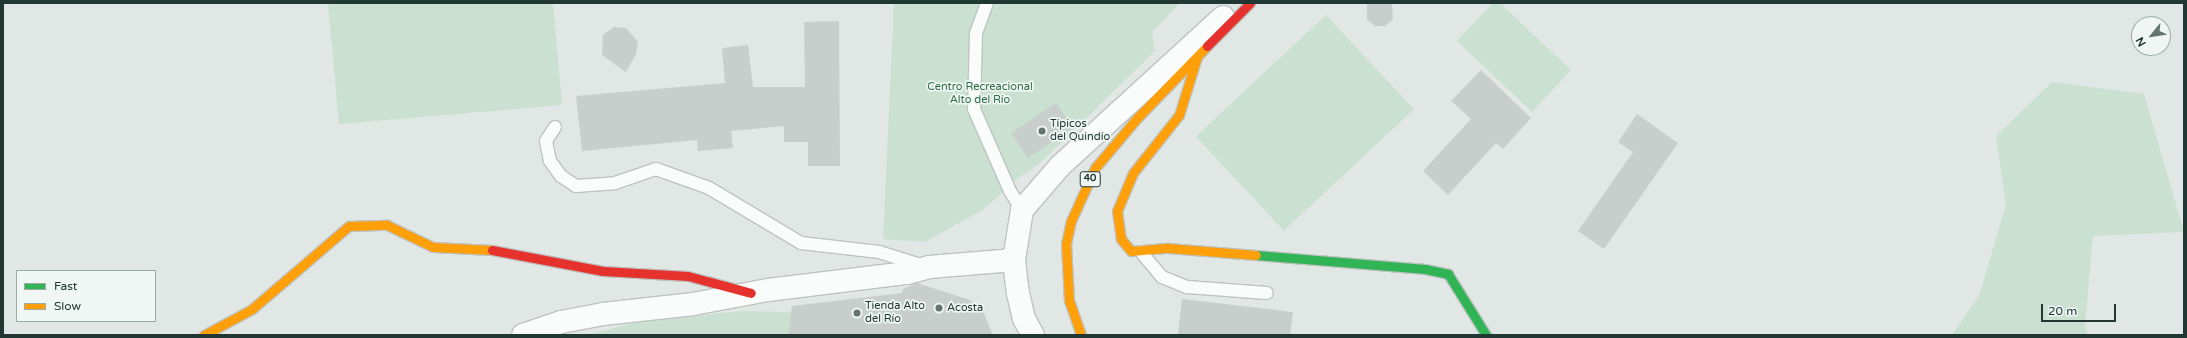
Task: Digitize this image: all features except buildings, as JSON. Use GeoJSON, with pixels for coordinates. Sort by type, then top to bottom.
{"type":"FeatureCollection","features":[{"type":"Feature","properties":{"kind":"street"},"geometry":{"type":"LineString","coordinates":[[1033,335],[1024,319],[1018,294],[1014,260],[1022,210],[1060,166],[1238,3]]}},
{"type":"Feature","properties":{"kind":"street","name":"40"},"geometry":{"type":"LineString","coordinates":[[1081,335],[1070,301],[1065,274],[1066,244],[1071,220],[1095,168],[1197,57],[1250,3]]}},
{"type":"Feature","properties":{"kind":"street"},"geometry":{"type":"LineString","coordinates":[[1197,57],[1179,115],[1133,173],[1118,211],[1121,239],[1131,251],[1141,252],[1168,248],[1425,269],[1448,274],[1486,335]]}},
{"type":"Feature","properties":{"kind":"street"},"geometry":{"type":"LineString","coordinates":[[204,335],[252,310],[349,226],[387,225],[433,247],[477,247],[603,271],[688,276],[751,293]]}},
{"type":"Feature","properties":{"kind":"street"},"geometry":{"type":"LineString","coordinates":[[523,335],[561,322],[603,314],[694,304],[751,293],[907,273],[929,267],[1014,260]]}},
{"type":"Feature","properties":{"kind":"lane"},"geometry":{"type":"LineString","coordinates":[[987,3],[976,34],[974,109],[1010,191],[1022,210]]}},
{"type":"Feature","properties":{"kind":"lane"},"geometry":{"type":"LineString","coordinates":[[555,127],[546,141],[550,161],[561,176],[576,186],[615,183],[656,169],[709,188],[801,243],[879,252],[929,267]]}},
{"type":"Feature","properties":{"kind":"lane"},"geometry":{"type":"LineString","coordinates":[[1141,252],[1162,277],[1187,287],[1267,293]]}},
{"type":"Feature","properties":{"kind":"green space"},"geometry":{"type":"Polygon","coordinates":[[[328,3],[553,3],[562,105],[339,124],[328,3]]]}},
{"type":"Feature","properties":{"kind":"green space","name":"Centro Recreacional Alto del Río"},"geometry":{"type":"Polygon","coordinates":[[[894,3],[1180,3],[1152,32],[1155,51],[1039,164],[1018,178],[984,209],[925,242],[883,239],[894,3]]]}},
{"type":"Feature","properties":{"kind":"green space"},"geometry":{"type":"Polygon","coordinates":[[[1493,3],[1500,3],[1571,70],[1532,112],[1457,41],[1493,3]]]}},
{"type":"Feature","properties":{"kind":"green space"},"geometry":{"type":"Polygon","coordinates":[[[1326,15],[1414,109],[1284,231],[1196,136],[1326,15]]]}},
{"type":"Feature","properties":{"kind":"green space"},"geometry":{"type":"Polygon","coordinates":[[[2052,82],[2144,94],[2184,232],[2093,236],[2085,325],[2087,335],[1952,335],[1979,296],[2006,205],[1996,136],[2052,82]]]}},
{"type":"Feature","properties":{"kind":"green space"},"geometry":{"type":"Polygon","coordinates":[[[742,311],[791,312],[788,335],[589,335],[637,322],[742,311]]]}},
{"type":"Feature","properties":{"kind":"traffic: fast"},"geometry":{"type":"LineString","coordinates":[[1256,255],[1425,269],[1448,274],[1486,335]]}},
{"type":"Feature","properties":{"kind":"traffic: slow"},"geometry":{"type":"LineString","coordinates":[[1081,335],[1069,301],[1066,244],[1071,221],[1095,168],[1138,117],[1207,46]]}},
{"type":"Feature","properties":{"kind":"traffic: slow"},"geometry":{"type":"LineString","coordinates":[[1197,57],[1179,115],[1133,173],[1117,211],[1121,239],[1131,251],[1168,248],[1256,255]]}},
{"type":"Feature","properties":{"kind":"traffic: slow"},"geometry":{"type":"LineString","coordinates":[[204,335],[252,309],[349,226],[387,225],[433,247],[492,250]]}},
{"type":"Feature","properties":{"kind":"traffic: jam"},"geometry":{"type":"LineString","coordinates":[[1207,46],[1250,3]]}},
{"type":"Feature","properties":{"kind":"traffic: jam"},"geometry":{"type":"LineString","coordinates":[[492,250],[603,271],[688,276],[751,293]]}},
{"type":"Feature","properties":{"kind":"place","name":"Típicos del Quindío"},"geometry":{"type":"Point","coordinates":[1042,131]}},
{"type":"Feature","properties":{"kind":"place","name":"Acosta"},"geometry":{"type":"Point","coordinates":[939,308]}},
{"type":"Feature","properties":{"kind":"place","name":"Tienda Alto del Río"},"geometry":{"type":"Point","coordinates":[857,313]}}]}
